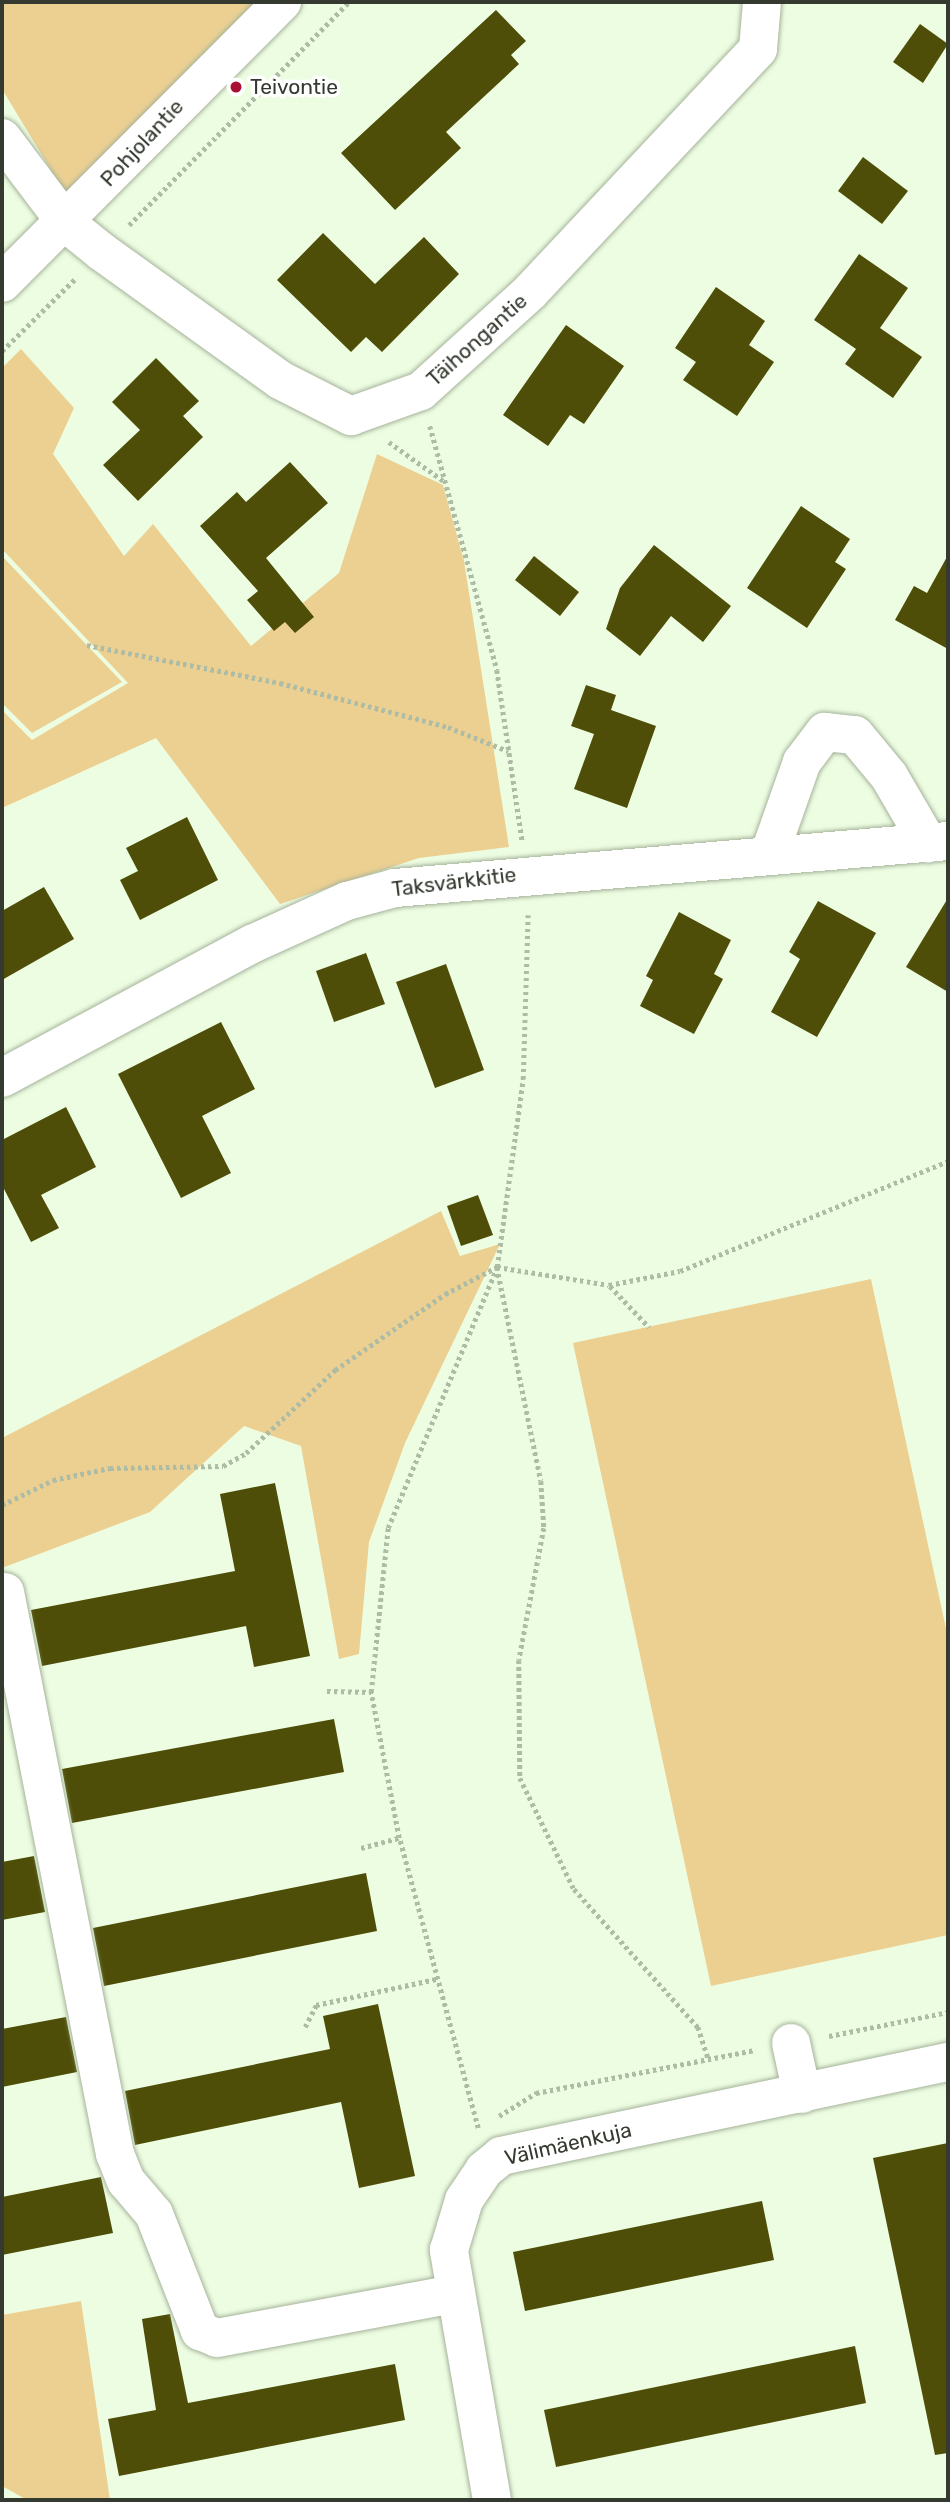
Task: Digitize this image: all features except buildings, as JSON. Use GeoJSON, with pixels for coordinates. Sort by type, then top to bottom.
{"type":"FeatureCollection","features":[{"type":"Feature","properties":{"kind":"street","name":"Pohjolantie"},"geometry":{"type":"LineString","coordinates":[[2,284],[66,223],[282,2]]}},
{"type":"Feature","properties":{"kind":"street","name":"Täihongantie"},"geometry":{"type":"LineString","coordinates":[[351,415],[421,391],[530,292],[758,49],[762,2]]}},
{"type":"Feature","properties":{"kind":"street"},"geometry":{"type":"LineString","coordinates":[[2,138],[66,223],[102,252],[280,380],[351,415]]}},
{"type":"Feature","properties":{"kind":"street"},"geometry":{"type":"LineString","coordinates":[[769,855],[802,762],[825,732],[855,735],[938,842]]}},
{"type":"Feature","properties":{"kind":"street","name":"Taksvärkkitie"},"geometry":{"type":"LineString","coordinates":[[2,1078],[252,944],[347,901],[444,880],[938,842]]}},
{"type":"Feature","properties":{"kind":"street"},"geometry":{"type":"LineString","coordinates":[[5,1592],[115,2154],[126,2181],[154,2214],[200,2331],[218,2338],[455,2294]]}},
{"type":"Feature","properties":{"kind":"street"},"geometry":{"type":"LineString","coordinates":[[791,2043],[802,2094]]}},
{"type":"Feature","properties":{"kind":"street","name":"Välimäenkuja"},"geometry":{"type":"LineString","coordinates":[[492,2500],[455,2294],[451,2233],[474,2184],[500,2156],[948,2062]]}},
{"type":"Feature","properties":{"kind":"path"},"geometry":{"type":"LineString","coordinates":[[2,351],[349,2]]}},
{"type":"Feature","properties":{"kind":"path"},"geometry":{"type":"LineString","coordinates":[[421,391],[496,670],[527,873],[524,1066],[497,1267],[388,1528],[371,1692],[399,1838],[436,1979],[482,2132],[536,2093],[948,2012]]}},
{"type":"Feature","properties":{"kind":"path"},"geometry":{"type":"LineString","coordinates":[[351,415],[445,482]]}},
{"type":"Feature","properties":{"kind":"path"},"geometry":{"type":"LineString","coordinates":[[87,645],[280,683],[447,727],[508,751]]}},
{"type":"Feature","properties":{"kind":"path"},"geometry":{"type":"LineString","coordinates":[[2,1505],[53,1480],[110,1468],[223,1466],[246,1453],[335,1370],[445,1294],[497,1267],[609,1286],[680,1271],[948,1161]]}},
{"type":"Feature","properties":{"kind":"path"},"geometry":{"type":"LineString","coordinates":[[497,1267],[532,1430],[544,1528],[519,1660],[520,1778],[574,1889],[698,2027],[708,2058]]}},
{"type":"Feature","properties":{"kind":"path"},"geometry":{"type":"LineString","coordinates":[[609,1286],[649,1327]]}},
{"type":"Feature","properties":{"kind":"path"},"geometry":{"type":"LineString","coordinates":[[327,1691],[371,1692]]}},
{"type":"Feature","properties":{"kind":"path"},"geometry":{"type":"LineString","coordinates":[[361,1847],[399,1838]]}},
{"type":"Feature","properties":{"kind":"path"},"geometry":{"type":"LineString","coordinates":[[305,2027],[316,2005],[436,1979]]}},
{"type":"Feature","properties":{"kind":"shaded area"},"geometry":{"type":"Polygon","coordinates":[[[2,2],[262,2],[66,195],[2,89],[2,2]]]}},
{"type":"Feature","properties":{"kind":"shaded area"},"geometry":{"type":"Polygon","coordinates":[[[21,349],[74,408],[53,454],[124,556],[153,524],[251,646],[339,573],[377,454],[443,485],[464,561],[509,847],[419,858],[280,904],[156,738],[2,808],[2,710],[32,740],[128,683],[2,549],[2,368],[21,349]]]}},
{"type":"Feature","properties":{"kind":"shaded area"},"geometry":{"type":"Polygon","coordinates":[[[2,556],[122,682],[32,733],[2,703],[2,556]]]}},
{"type":"Feature","properties":{"kind":"shaded area"},"geometry":{"type":"Polygon","coordinates":[[[441,1211],[460,1256],[500,1244],[405,1443],[369,1542],[359,1654],[339,1659],[301,1446],[244,1426],[150,1512],[2,1568],[2,1438],[441,1211]]]}},
{"type":"Feature","properties":{"kind":"shaded area"},"geometry":{"type":"Polygon","coordinates":[[[871,1279],[948,1638],[948,1935],[711,1986],[573,1343],[871,1279]]]}},
{"type":"Feature","properties":{"kind":"shaded area"},"geometry":{"type":"Polygon","coordinates":[[[81,2301],[110,2500],[27,2500],[2,2486],[2,2315],[81,2301]]]}},
{"type":"Feature","properties":{"kind":"place","name":"Teivontie"},"geometry":{"type":"Point","coordinates":[236,87]}}]}
